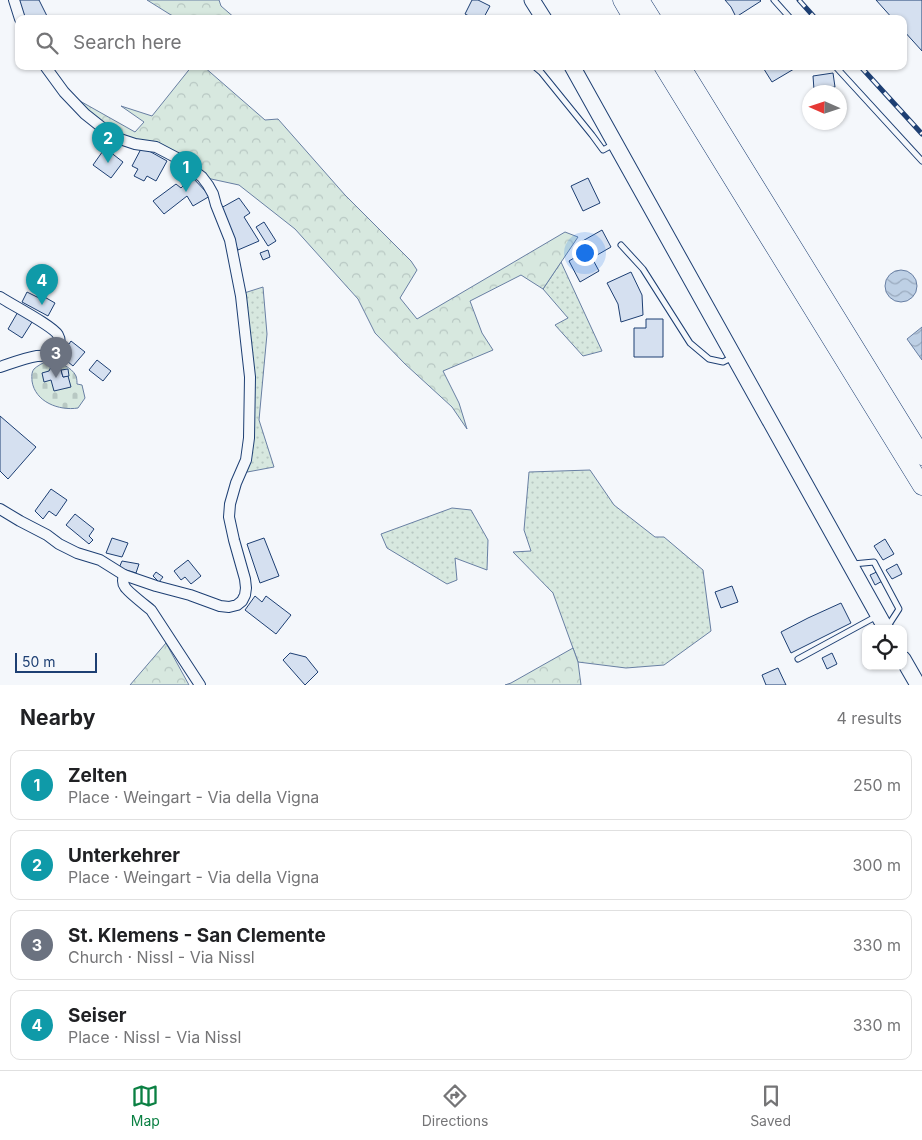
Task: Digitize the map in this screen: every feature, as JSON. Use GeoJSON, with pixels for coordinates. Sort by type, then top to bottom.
{"type":"FeatureCollection","features":[{"type":"Feature","properties":{"kind":"highway"},"geometry":{"type":"LineString","coordinates":[[622,0],[631,15]]}},
{"type":"Feature","properties":{"kind":"highway"},"geometry":{"type":"LineString","coordinates":[[640,0],[649,15]]}},
{"type":"Feature","properties":{"kind":"highway"},"geometry":{"type":"LineString","coordinates":[[665,70],[922,486]]}},
{"type":"Feature","properties":{"kind":"highway"},"geometry":{"type":"LineString","coordinates":[[683,70],[922,456]]}},
{"type":"Feature","properties":{"kind":"main road"},"geometry":{"type":"LineString","coordinates":[[532,0],[541,15]]}},
{"type":"Feature","properties":{"kind":"main road"},"geometry":{"type":"LineString","coordinates":[[574,70],[883,624]]}},
{"type":"Feature","properties":{"kind":"main road"},"geometry":{"type":"LineString","coordinates":[[907,666],[918,685]]}},
{"type":"Feature","properties":{"kind":"street"},"geometry":{"type":"LineString","coordinates":[[14,0],[19,15]]}},
{"type":"Feature","properties":{"kind":"street"},"geometry":{"type":"LineString","coordinates":[[0,509],[59,544],[100,560],[124,575],[229,608],[242,601],[245,595],[245,579],[229,517],[230,504],[236,483],[246,460],[249,438],[250,377],[241,296],[230,240],[213,194],[202,177],[177,158],[156,147],[135,144],[114,137],[84,114],[64,92],[49,70]]}},
{"type":"Feature","properties":{"kind":"street"},"geometry":{"type":"LineString","coordinates":[[0,297],[48,326],[58,334],[60,340],[59,348],[55,354],[37,356],[0,367]]}},
{"type":"Feature","properties":{"kind":"street"},"geometry":{"type":"LineString","coordinates":[[124,575],[123,582],[126,589],[151,610],[200,685]]}},
{"type":"Feature","properties":{"kind":"lane"},"geometry":{"type":"LineString","coordinates":[[774,0],[787,15]]}},
{"type":"Feature","properties":{"kind":"lane"},"geometry":{"type":"LineString","coordinates":[[539,70],[603,150],[615,144]]}},
{"type":"Feature","properties":{"kind":"lane"},"geometry":{"type":"LineString","coordinates":[[839,70],[922,161]]}},
{"type":"Feature","properties":{"kind":"lane"},"geometry":{"type":"LineString","coordinates":[[622,245],[643,269],[690,343],[709,359],[722,362],[734,356]]}},
{"type":"Feature","properties":{"kind":"lane"},"geometry":{"type":"LineString","coordinates":[[798,659],[883,624],[899,609],[874,562],[850,565]]}},
{"type":"Feature","properties":{"kind":"green space"},"geometry":{"type":"Polygon","coordinates":[[[147,0],[219,0],[221,6],[231,15],[171,15],[147,0]]]}},
{"type":"Feature","properties":{"kind":"green space"},"geometry":{"type":"Polygon","coordinates":[[[189,70],[208,70],[265,120],[278,119],[345,195],[411,261],[417,270],[400,298],[417,319],[565,232],[578,237],[543,289],[521,275],[470,301],[482,333],[493,350],[443,371],[459,403],[467,429],[452,407],[405,364],[375,333],[358,299],[295,229],[239,185],[202,177],[177,158],[114,137],[64,92],[135,132],[144,122],[121,106],[152,116],[189,70]]]}},
{"type":"Feature","properties":{"kind":"green space"},"geometry":{"type":"Polygon","coordinates":[[[561,262],[602,351],[583,356],[555,325],[568,318],[543,289],[561,262]]]}},
{"type":"Feature","properties":{"kind":"green space"},"geometry":{"type":"Polygon","coordinates":[[[263,287],[267,334],[259,420],[274,467],[242,473],[248,385],[238,295],[263,287]]]}},
{"type":"Feature","properties":{"kind":"green space"},"geometry":{"type":"Polygon","coordinates":[[[47,361],[63,365],[71,370],[76,377],[77,384],[82,385],[85,398],[78,408],[63,408],[49,404],[43,400],[34,388],[32,372],[47,361]]]}},
{"type":"Feature","properties":{"kind":"green space"},"geometry":{"type":"Polygon","coordinates":[[[590,470],[614,505],[655,537],[664,537],[703,570],[711,631],[664,665],[626,668],[578,662],[553,593],[513,552],[531,551],[524,530],[529,472],[590,470]]]}},
{"type":"Feature","properties":{"kind":"green space"},"geometry":{"type":"Polygon","coordinates":[[[452,508],[471,510],[488,540],[487,570],[455,558],[457,580],[447,584],[387,548],[381,534],[452,508]]]}},
{"type":"Feature","properties":{"kind":"green space"},"geometry":{"type":"Polygon","coordinates":[[[166,643],[189,685],[130,685],[166,643]]]}},
{"type":"Feature","properties":{"kind":"green space"},"geometry":{"type":"Polygon","coordinates":[[[573,648],[578,662],[581,685],[505,685],[511,683],[573,648]]]}},
{"type":"Feature","properties":{"kind":"water"},"geometry":{"type":"Polygon","coordinates":[[[901,270],[912,275],[917,286],[912,297],[901,302],[890,297],[885,286],[890,275],[901,270]]]}},
{"type":"Feature","properties":{"kind":"water"},"geometry":{"type":"Polygon","coordinates":[[[922,327],[922,360],[907,339],[922,327]]]}},
{"type":"Feature","properties":{"kind":"building"},"geometry":{"type":"Polygon","coordinates":[[[17,0],[39,0],[46,15],[23,15],[17,0]]]}},
{"type":"Feature","properties":{"kind":"building"},"geometry":{"type":"Polygon","coordinates":[[[472,0],[478,0],[490,6],[485,15],[465,14],[472,0]]]}},
{"type":"Feature","properties":{"kind":"building"},"geometry":{"type":"Polygon","coordinates":[[[725,0],[761,1],[739,15],[735,15],[725,0]]]}},
{"type":"Feature","properties":{"kind":"building"},"geometry":{"type":"Polygon","coordinates":[[[876,0],[922,0],[922,51],[907,34],[907,15],[889,15],[876,0]]]}},
{"type":"Feature","properties":{"kind":"building"},"geometry":{"type":"Polygon","coordinates":[[[764,70],[792,70],[772,82],[764,70]]]}},
{"type":"Feature","properties":{"kind":"building"},"geometry":{"type":"Polygon","coordinates":[[[833,73],[835,85],[814,85],[813,76],[833,73]]]}},
{"type":"Feature","properties":{"kind":"building"},"geometry":{"type":"Polygon","coordinates":[[[142,147],[167,161],[156,181],[147,176],[144,181],[134,176],[138,169],[132,166],[142,147]]]}},
{"type":"Feature","properties":{"kind":"building"},"geometry":{"type":"Polygon","coordinates":[[[105,148],[123,162],[111,178],[93,165],[105,148]]]}},
{"type":"Feature","properties":{"kind":"building"},"geometry":{"type":"Polygon","coordinates":[[[192,177],[210,196],[193,206],[187,196],[164,214],[153,201],[176,184],[181,188],[192,177]]]}},
{"type":"Feature","properties":{"kind":"building"},"geometry":{"type":"Polygon","coordinates":[[[588,178],[600,203],[583,211],[571,186],[588,178]]]}},
{"type":"Feature","properties":{"kind":"building"},"geometry":{"type":"Polygon","coordinates":[[[239,198],[250,213],[244,217],[259,241],[238,250],[227,227],[221,208],[239,198]]]}},
{"type":"Feature","properties":{"kind":"building"},"geometry":{"type":"Polygon","coordinates":[[[264,222],[276,241],[268,246],[256,227],[264,222]]]}},
{"type":"Feature","properties":{"kind":"building"},"geometry":{"type":"Polygon","coordinates":[[[602,230],[611,247],[592,258],[599,271],[580,282],[569,261],[584,252],[579,243],[602,230]]]}},
{"type":"Feature","properties":{"kind":"building"},"geometry":{"type":"Polygon","coordinates":[[[268,250],[270,257],[263,260],[260,253],[268,250]]]}},
{"type":"Feature","properties":{"kind":"building"},"geometry":{"type":"Polygon","coordinates":[[[631,272],[642,295],[643,315],[621,322],[618,304],[607,283],[631,272]]]}},
{"type":"Feature","properties":{"kind":"building"},"geometry":{"type":"Polygon","coordinates":[[[27,292],[39,298],[41,295],[55,303],[48,316],[22,302],[27,292]]]}},
{"type":"Feature","properties":{"kind":"building"},"geometry":{"type":"Polygon","coordinates":[[[19,310],[34,319],[22,338],[8,329],[19,310]]]}},
{"type":"Feature","properties":{"kind":"building"},"geometry":{"type":"Polygon","coordinates":[[[646,319],[663,319],[663,357],[634,357],[634,328],[646,328],[646,319]]]}},
{"type":"Feature","properties":{"kind":"building"},"geometry":{"type":"Polygon","coordinates":[[[71,341],[85,352],[73,366],[62,357],[66,351],[61,347],[65,342],[69,344],[71,341]]]}},
{"type":"Feature","properties":{"kind":"building"},"geometry":{"type":"Polygon","coordinates":[[[97,360],[111,371],[103,381],[89,370],[97,360]]]}},
{"type":"Feature","properties":{"kind":"building"},"geometry":{"type":"Polygon","coordinates":[[[57,366],[61,370],[63,377],[68,376],[71,387],[54,391],[51,380],[44,382],[42,373],[49,371],[51,367],[57,366]]]}},
{"type":"Feature","properties":{"kind":"building"},"geometry":{"type":"Polygon","coordinates":[[[68,369],[69,376],[63,377],[61,370],[68,369]]]}},
{"type":"Feature","properties":{"kind":"building"},"geometry":{"type":"Polygon","coordinates":[[[0,416],[36,447],[8,479],[0,471],[0,416]]]}},
{"type":"Feature","properties":{"kind":"building"},"geometry":{"type":"Polygon","coordinates":[[[51,489],[67,500],[56,516],[49,511],[43,519],[35,511],[51,489]]]}},
{"type":"Feature","properties":{"kind":"building"},"geometry":{"type":"Polygon","coordinates":[[[75,514],[94,529],[89,536],[93,540],[89,544],[66,525],[75,514]]]}},
{"type":"Feature","properties":{"kind":"building"},"geometry":{"type":"Polygon","coordinates":[[[112,538],[128,543],[122,557],[106,553],[112,538]]]}},
{"type":"Feature","properties":{"kind":"building"},"geometry":{"type":"Polygon","coordinates":[[[264,538],[279,576],[260,583],[247,544],[264,538]]]}},
{"type":"Feature","properties":{"kind":"building"},"geometry":{"type":"Polygon","coordinates":[[[885,539],[894,554],[883,560],[874,546],[885,539]]]}},
{"type":"Feature","properties":{"kind":"building"},"geometry":{"type":"Polygon","coordinates":[[[188,560],[201,576],[191,584],[185,577],[181,580],[174,571],[188,560]]]}},
{"type":"Feature","properties":{"kind":"building"},"geometry":{"type":"Polygon","coordinates":[[[122,561],[139,564],[136,573],[119,568],[122,561]]]}},
{"type":"Feature","properties":{"kind":"building"},"geometry":{"type":"Polygon","coordinates":[[[897,564],[902,574],[892,579],[886,570],[897,564]]]}},
{"type":"Feature","properties":{"kind":"building"},"geometry":{"type":"Polygon","coordinates":[[[881,570],[886,579],[875,585],[870,575],[881,570]]]}},
{"type":"Feature","properties":{"kind":"building"},"geometry":{"type":"Polygon","coordinates":[[[156,572],[163,577],[159,582],[153,576],[156,572]]]}},
{"type":"Feature","properties":{"kind":"building"},"geometry":{"type":"Polygon","coordinates":[[[732,586],[738,602],[721,608],[715,592],[732,586]]]}},
{"type":"Feature","properties":{"kind":"building"},"geometry":{"type":"Polygon","coordinates":[[[255,596],[262,602],[266,596],[291,615],[276,634],[245,610],[255,596]]]}},
{"type":"Feature","properties":{"kind":"building"},"geometry":{"type":"Polygon","coordinates":[[[841,603],[851,623],[791,653],[781,632],[841,603]]]}},
{"type":"Feature","properties":{"kind":"building"},"geometry":{"type":"Polygon","coordinates":[[[290,653],[306,657],[318,672],[305,685],[283,660],[290,653]]]}},
{"type":"Feature","properties":{"kind":"building"},"geometry":{"type":"Polygon","coordinates":[[[832,653],[837,664],[827,669],[822,658],[832,653]]]}},
{"type":"Feature","properties":{"kind":"building"},"geometry":{"type":"Polygon","coordinates":[[[778,668],[786,685],[766,685],[762,675],[778,668]]]}},
{"type":"Feature","properties":{"kind":"railway"},"geometry":{"type":"LineString","coordinates":[[799,0],[812,15]]}},
{"type":"Feature","properties":{"kind":"railway"},"geometry":{"type":"LineString","coordinates":[[864,70],[922,134]]}},
{"type":"Feature","properties":{"kind":"place","name":"Unterkehrer"},"geometry":{"type":"Point","coordinates":[108,163]}},
{"type":"Feature","properties":{"kind":"place","name":"Zelten"},"geometry":{"type":"Point","coordinates":[186,192]}},
{"type":"Feature","properties":{"kind":"place","name":"Seiser"},"geometry":{"type":"Point","coordinates":[42,305]}},
{"type":"Feature","properties":{"kind":"place","name":"St. Klemens - San Clemente"},"geometry":{"type":"Point","coordinates":[56,378]}}]}
